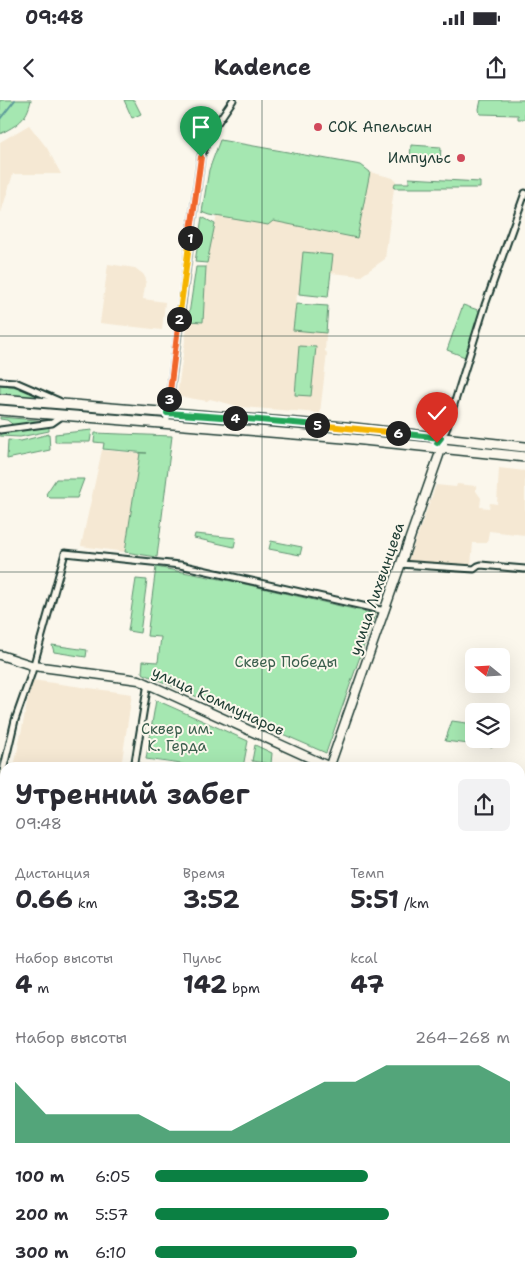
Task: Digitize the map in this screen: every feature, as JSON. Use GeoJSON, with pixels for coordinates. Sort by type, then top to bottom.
{"type":"FeatureCollection","features":[{"type":"Feature","properties":{"kind":"main road"},"geometry":{"type":"LineString","coordinates":[[0,400],[345,427],[525,447]]}},
{"type":"Feature","properties":{"kind":"main road"},"geometry":{"type":"LineString","coordinates":[[90,417],[91,407]]}},
{"type":"Feature","properties":{"kind":"main road"},"geometry":{"type":"LineString","coordinates":[[0,410],[344,438],[525,457]]}},
{"type":"Feature","properties":{"kind":"main road"},"geometry":{"type":"LineString","coordinates":[[225,428],[226,417]]}},
{"type":"Feature","properties":{"kind":"main road"},"geometry":{"type":"LineString","coordinates":[[344,438],[345,427]]}},
{"type":"Feature","properties":{"kind":"main road"},"geometry":{"type":"LineString","coordinates":[[492,453],[494,443]]}},
{"type":"Feature","properties":{"kind":"street"},"geometry":{"type":"LineString","coordinates":[[166,424],[201,157],[211,132],[233,100]]}},
{"type":"Feature","properties":{"kind":"street"},"geometry":{"type":"LineString","coordinates":[[429,446],[445,438],[485,305],[525,193]]}},
{"type":"Feature","properties":{"kind":"street"},"geometry":{"type":"LineString","coordinates":[[0,381],[15,382],[66,405]]}},
{"type":"Feature","properties":{"kind":"street"},"geometry":{"type":"LineString","coordinates":[[0,430],[52,424],[63,415]]}},
{"type":"Feature","properties":{"kind":"street","name":"улица Лихвинцева"},"geometry":{"type":"LineString","coordinates":[[333,762],[445,438]]}},
{"type":"Feature","properties":{"kind":"street"},"geometry":{"type":"LineString","coordinates":[[5,762],[14,720],[34,666],[65,553],[180,566],[385,611]]}},
{"type":"Feature","properties":{"kind":"street"},"geometry":{"type":"LineString","coordinates":[[400,564],[474,570],[481,565],[525,569]]}},
{"type":"Feature","properties":{"kind":"street","name":"улица Коммунаров"},"geometry":{"type":"LineString","coordinates":[[0,655],[34,666],[139,680],[148,683],[320,762]]}},
{"type":"Feature","properties":{"kind":"street"},"geometry":{"type":"LineString","coordinates":[[135,762],[148,683]]}},
{"type":"Feature","properties":{"kind":"shaded area"},"geometry":{"type":"Polygon","coordinates":[[[29,125],[47,148],[61,174],[13,174],[0,216],[0,142],[29,125]]]}},
{"type":"Feature","properties":{"kind":"shaded area"},"geometry":{"type":"Polygon","coordinates":[[[231,150],[370,172],[393,178],[396,181],[385,259],[361,276],[331,273],[328,297],[297,294],[296,304],[328,306],[325,351],[327,353],[320,413],[241,407],[210,399],[207,401],[177,396],[188,321],[203,322],[206,266],[231,150]]]}},
{"type":"Feature","properties":{"kind":"shaded area"},"geometry":{"type":"Polygon","coordinates":[[[108,264],[135,268],[143,274],[146,279],[143,299],[165,302],[162,330],[100,323],[108,264]]]}},
{"type":"Feature","properties":{"kind":"shaded area"},"geometry":{"type":"Polygon","coordinates":[[[102,450],[140,453],[125,552],[81,546],[102,450]]]}},
{"type":"Feature","properties":{"kind":"shaded area"},"geometry":{"type":"Polygon","coordinates":[[[499,468],[525,471],[525,535],[489,531],[487,543],[473,543],[471,565],[408,561],[436,485],[456,487],[457,484],[476,486],[476,491],[481,498],[480,507],[489,508],[490,503],[497,504],[499,468]]]}},
{"type":"Feature","properties":{"kind":"shaded area"},"geometry":{"type":"Polygon","coordinates":[[[32,680],[132,694],[122,762],[15,762],[32,680]]]}},
{"type":"Feature","properties":{"kind":"green space"},"geometry":{"type":"Polygon","coordinates":[[[0,100],[31,100],[24,117],[0,134],[0,100]]]}},
{"type":"Feature","properties":{"kind":"green space"},"geometry":{"type":"Polygon","coordinates":[[[124,100],[134,100],[141,114],[132,118],[124,100]]]}},
{"type":"Feature","properties":{"kind":"green space"},"geometry":{"type":"Polygon","coordinates":[[[481,100],[525,100],[525,119],[518,119],[518,115],[480,114],[481,100]]]}},
{"type":"Feature","properties":{"kind":"green space"},"geometry":{"type":"Polygon","coordinates":[[[220,140],[361,165],[370,172],[357,238],[273,221],[268,225],[202,212],[209,170],[220,140]]]}},
{"type":"Feature","properties":{"kind":"green space"},"geometry":{"type":"Polygon","coordinates":[[[411,145],[441,147],[440,161],[410,159],[411,145]]]}},
{"type":"Feature","properties":{"kind":"green space"},"geometry":{"type":"Polygon","coordinates":[[[409,178],[480,182],[480,188],[394,188],[395,183],[409,183],[409,178]]]}},
{"type":"Feature","properties":{"kind":"green space"},"geometry":{"type":"Polygon","coordinates":[[[202,217],[215,224],[207,263],[195,262],[202,217]]]}},
{"type":"Feature","properties":{"kind":"green space"},"geometry":{"type":"Polygon","coordinates":[[[303,252],[333,255],[328,297],[299,294],[303,252]]]}},
{"type":"Feature","properties":{"kind":"green space"},"geometry":{"type":"Polygon","coordinates":[[[196,267],[206,267],[203,322],[188,321],[196,267]]]}},
{"type":"Feature","properties":{"kind":"green space"},"geometry":{"type":"Polygon","coordinates":[[[296,304],[328,306],[326,333],[293,330],[296,304]]]}},
{"type":"Feature","properties":{"kind":"green space"},"geometry":{"type":"Polygon","coordinates":[[[463,305],[481,311],[465,357],[447,350],[463,305]]]}},
{"type":"Feature","properties":{"kind":"green space"},"geometry":{"type":"Polygon","coordinates":[[[299,346],[316,347],[311,396],[295,395],[299,346]]]}},
{"type":"Feature","properties":{"kind":"green space"},"geometry":{"type":"Polygon","coordinates":[[[0,385],[17,387],[48,399],[0,396],[0,385]]]}},
{"type":"Feature","properties":{"kind":"green space"},"geometry":{"type":"Polygon","coordinates":[[[0,417],[48,421],[16,427],[7,420],[0,419],[0,417]]]}},
{"type":"Feature","properties":{"kind":"green space"},"geometry":{"type":"Polygon","coordinates":[[[49,427],[49,431],[20,437],[0,436],[0,431],[49,427]]]}},
{"type":"Feature","properties":{"kind":"green space"},"geometry":{"type":"Polygon","coordinates":[[[92,430],[90,442],[55,442],[55,434],[92,430]]]}},
{"type":"Feature","properties":{"kind":"green space"},"geometry":{"type":"Polygon","coordinates":[[[95,433],[172,436],[157,557],[125,552],[140,453],[147,453],[103,449],[104,443],[94,442],[95,433]]]}},
{"type":"Feature","properties":{"kind":"green space"},"geometry":{"type":"Polygon","coordinates":[[[49,434],[50,450],[7,459],[8,440],[21,441],[49,434]]]}},
{"type":"Feature","properties":{"kind":"green space"},"geometry":{"type":"Polygon","coordinates":[[[56,479],[84,479],[77,498],[50,498],[46,494],[56,479]]]}},
{"type":"Feature","properties":{"kind":"green space"},"geometry":{"type":"Polygon","coordinates":[[[195,534],[236,538],[234,547],[194,538],[195,534]]]}},
{"type":"Feature","properties":{"kind":"green space"},"geometry":{"type":"Polygon","coordinates":[[[271,541],[302,547],[300,555],[269,549],[271,541]]]}},
{"type":"Feature","properties":{"kind":"green space","name":"Сквер Победы"},"geometry":{"type":"Polygon","coordinates":[[[156,567],[236,582],[375,614],[326,753],[142,673],[143,661],[158,662],[161,637],[147,636],[156,567]]]}},
{"type":"Feature","properties":{"kind":"green space"},"geometry":{"type":"Polygon","coordinates":[[[136,579],[147,580],[140,633],[128,631],[136,579]]]}},
{"type":"Feature","properties":{"kind":"green space"},"geometry":{"type":"Polygon","coordinates":[[[52,645],[87,650],[86,657],[54,652],[52,645]]]}},
{"type":"Feature","properties":{"kind":"green space","name":"Сквер им. К. Герда"},"geometry":{"type":"Polygon","coordinates":[[[156,700],[248,741],[244,762],[167,762],[146,759],[156,700]]]}},
{"type":"Feature","properties":{"kind":"green space"},"geometry":{"type":"Polygon","coordinates":[[[452,721],[465,723],[465,744],[445,741],[452,721]]]}},
{"type":"Feature","properties":{"kind":"green space"},"geometry":{"type":"Polygon","coordinates":[[[255,745],[272,753],[271,762],[252,761],[255,745]]]}},
{"type":"Feature","properties":{"kind":"waterway"},"geometry":{"type":"LineString","coordinates":[[0,119],[15,100]]}},
{"type":"Feature","properties":{"kind":"place","name":"СОК Апельсин"},"geometry":{"type":"Point","coordinates":[318,127]}},
{"type":"Feature","properties":{"kind":"place","name":"Импульс"},"geometry":{"type":"Point","coordinates":[461,158]}},
{"type":"Feature","properties":{"kind":"route"},"geometry":{"type":"LineString","coordinates":[[201,157],[167,413],[345,427],[441,438],[437,443]]}}]}
